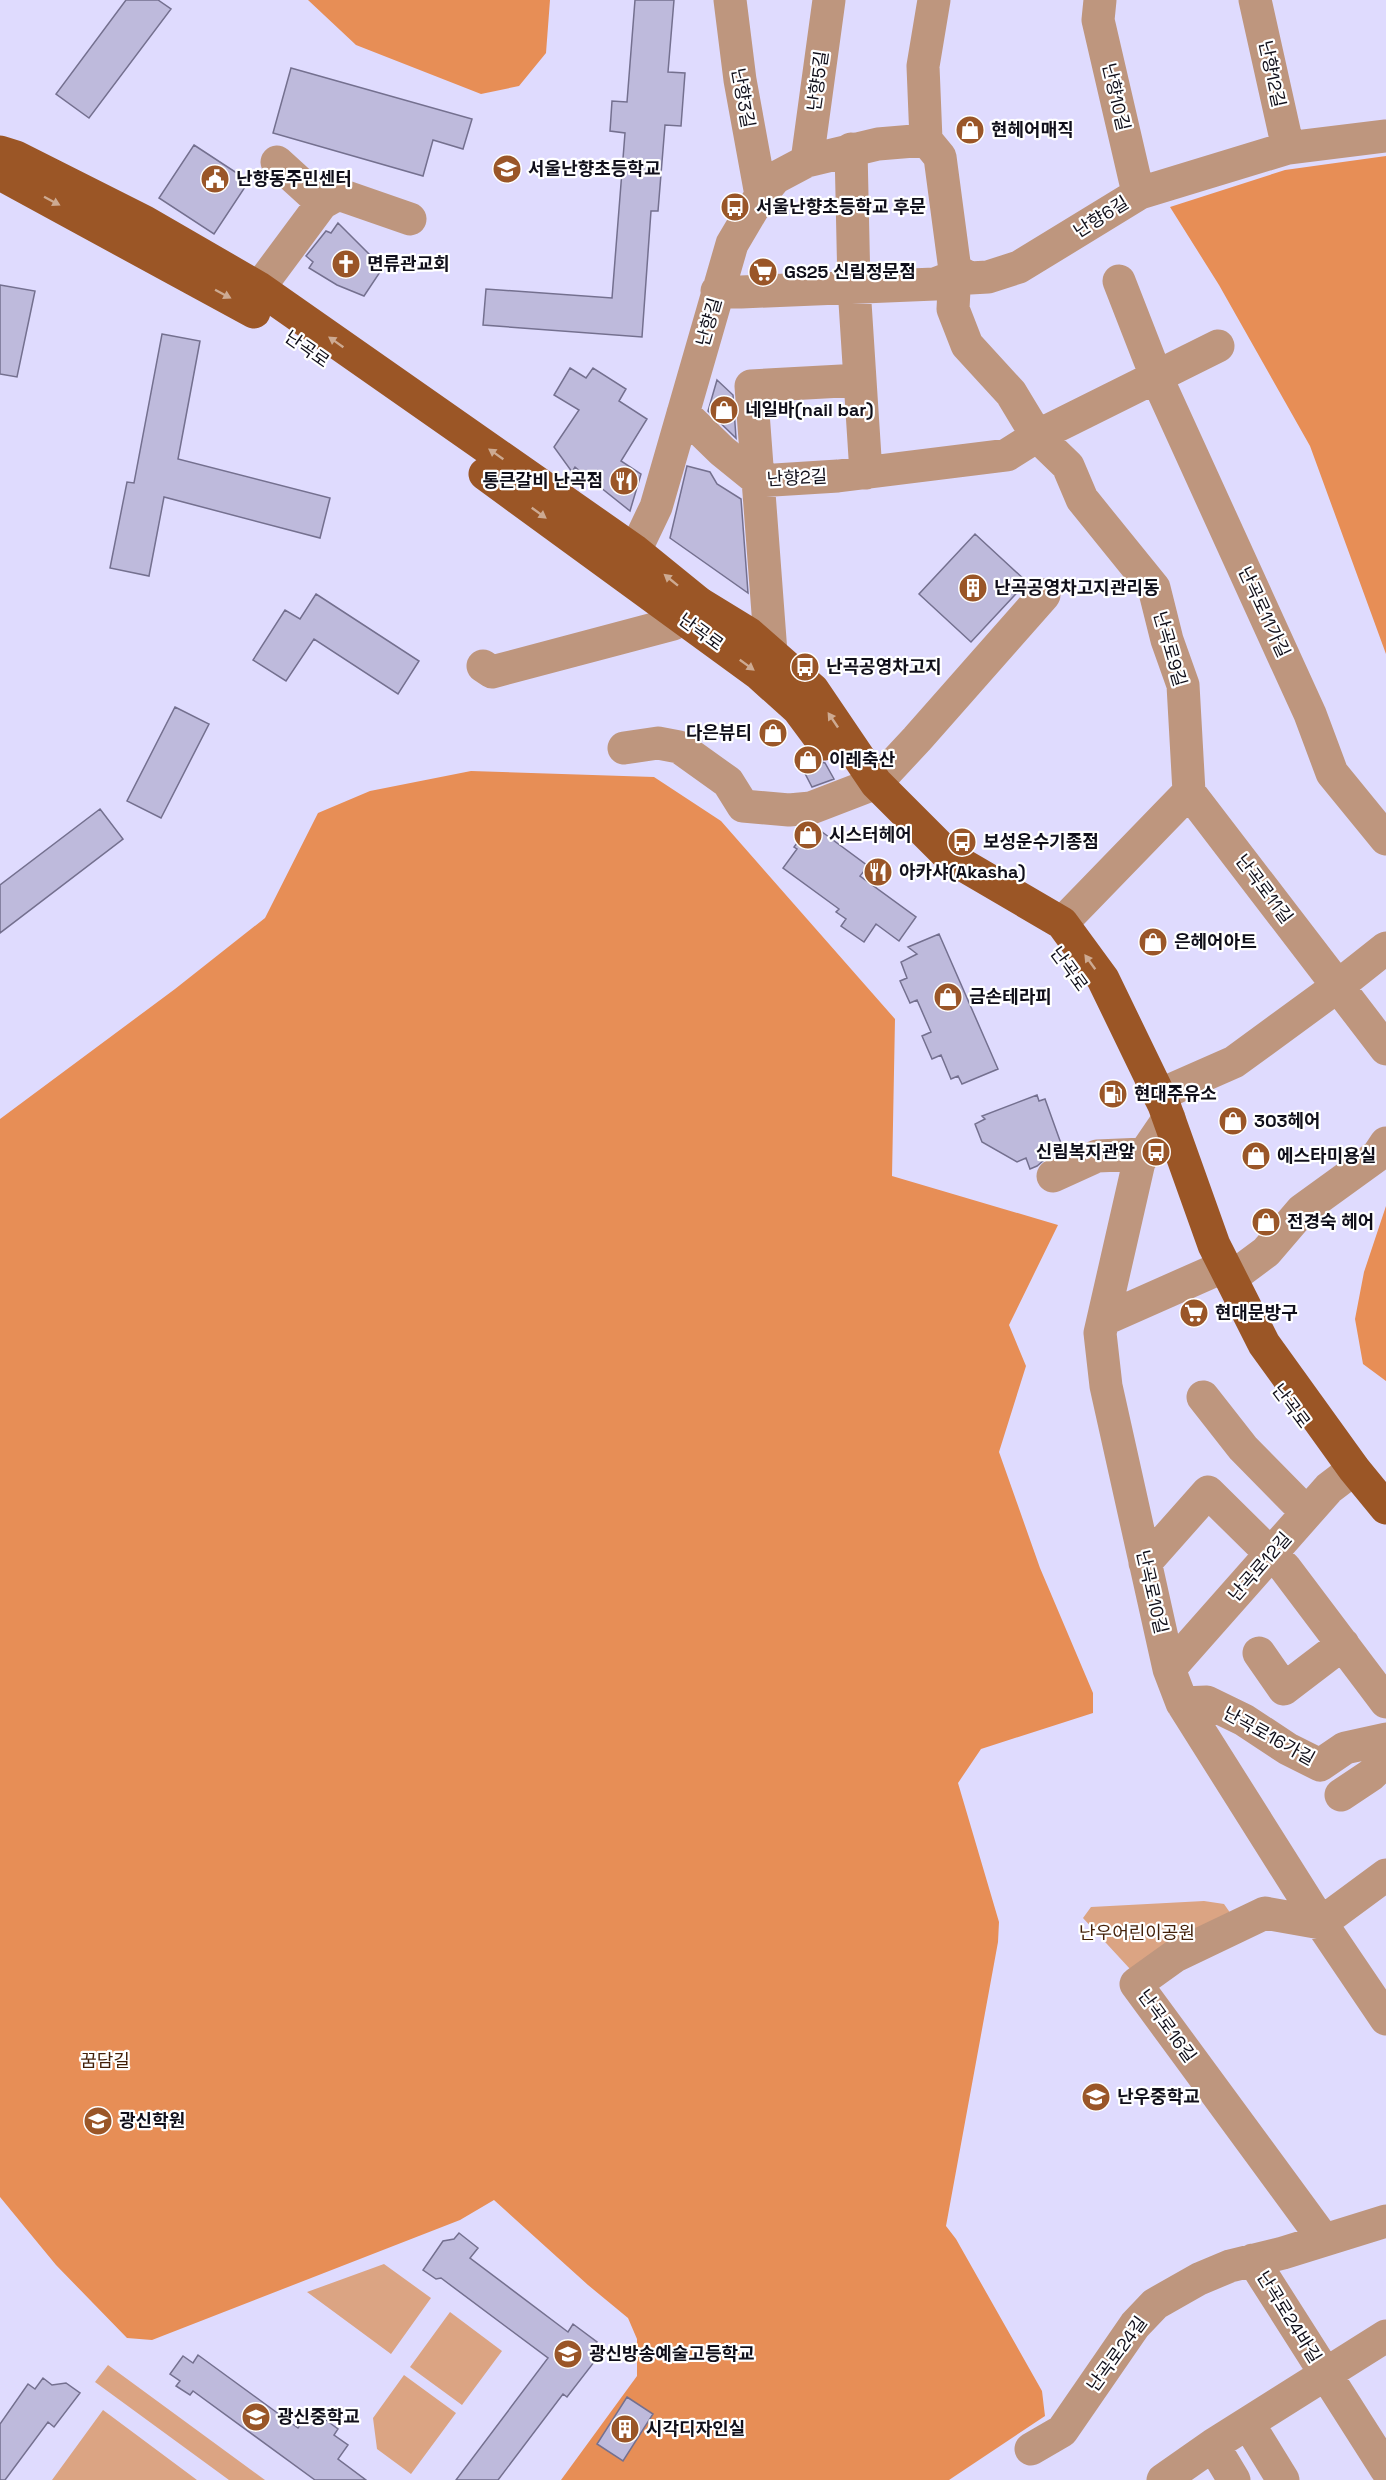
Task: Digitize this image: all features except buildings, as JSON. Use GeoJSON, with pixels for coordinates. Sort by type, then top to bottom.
{"type":"FeatureCollection","features":[{"type":"Feature","properties":{"kind":"main road","name":"난곡로"},"geometry":{"type":"LineString","coordinates":[[0,152],[16,157],[145,222],[260,288],[635,551],[690,610],[798,709],[867,787],[936,872],[1047,939],[1087,994],[1158,1125],[1214,1245],[1222,1272],[1264,1344],[1386,1530]]}},
{"type":"Feature","properties":{"kind":"main road","name":"난곡로"},"geometry":{"type":"LineString","coordinates":[[0,174],[246,306],[510,491],[690,610],[748,633],[813,690],[867,787],[951,858],[1062,922],[1103,979],[1158,1125]]}},
{"type":"Feature","properties":{"kind":"main road","name":"난곡로"},"geometry":{"type":"LineString","coordinates":[[1349,1473],[1386,1508]]}},
{"type":"Feature","properties":{"kind":"street","name":"난향3길"},"geometry":{"type":"LineString","coordinates":[[730,0],[740,80],[761,195]]}},
{"type":"Feature","properties":{"kind":"street","name":"난향5길"},"geometry":{"type":"LineString","coordinates":[[807,161],[829,0]]}},
{"type":"Feature","properties":{"kind":"street"},"geometry":{"type":"LineString","coordinates":[[717,291],[935,284],[955,273],[940,158],[926,140],[923,66],[934,0]]}},
{"type":"Feature","properties":{"kind":"street","name":"난향10길"},"geometry":{"type":"LineString","coordinates":[[1100,0],[1098,20],[1140,193]]}},
{"type":"Feature","properties":{"kind":"street","name":"난향12길"},"geometry":{"type":"LineString","coordinates":[[1255,0],[1288,148]]}},
{"type":"Feature","properties":{"kind":"street","name":"난향6길"},"geometry":{"type":"LineString","coordinates":[[955,273],[970,278],[988,277],[1018,267],[1140,193],[1288,148],[1386,136]]}},
{"type":"Feature","properties":{"kind":"street","name":"난향길"},"geometry":{"type":"LineString","coordinates":[[635,551],[656,507],[732,244],[761,195],[775,178],[807,161],[851,149],[926,140]]}},
{"type":"Feature","properties":{"kind":"street"},"geometry":{"type":"LineString","coordinates":[[851,149],[854,287],[866,472]]}},
{"type":"Feature","properties":{"kind":"street"},"geometry":{"type":"LineString","coordinates":[[278,162],[322,202]]}},
{"type":"Feature","properties":{"kind":"street"},"geometry":{"type":"LineString","coordinates":[[260,288],[322,202],[338,194],[410,219]]}},
{"type":"Feature","properties":{"kind":"street","name":"난곡로9길"},"geometry":{"type":"LineString","coordinates":[[955,273],[953,309],[967,345],[1011,393],[1037,436],[1068,466],[1082,499],[1154,588],[1167,640],[1183,685],[1190,792]]}},
{"type":"Feature","properties":{"kind":"street","name":"난곡로11가길"},"geometry":{"type":"LineString","coordinates":[[1119,280],[1156,376],[1310,714],[1332,773],[1386,839]]}},
{"type":"Feature","properties":{"kind":"street"},"geometry":{"type":"LineString","coordinates":[[1037,436],[1218,346]]}},
{"type":"Feature","properties":{"kind":"street"},"geometry":{"type":"LineString","coordinates":[[771,653],[751,386],[860,380]]}},
{"type":"Feature","properties":{"kind":"street","name":"난향2길"},"geometry":{"type":"LineString","coordinates":[[683,413],[722,451],[759,481],[866,472],[1007,455],[1037,436]]}},
{"type":"Feature","properties":{"kind":"street"},"geometry":{"type":"LineString","coordinates":[[624,748],[658,743],[679,747],[728,782],[743,806],[789,810],[811,808],[867,787],[917,739],[1044,595]]}},
{"type":"Feature","properties":{"kind":"street"},"geometry":{"type":"LineString","coordinates":[[483,666],[492,672],[673,624],[690,610]]}},
{"type":"Feature","properties":{"kind":"street"},"geometry":{"type":"LineString","coordinates":[[1062,922],[1190,792]]}},
{"type":"Feature","properties":{"kind":"street","name":"난곡로11길"},"geometry":{"type":"LineString","coordinates":[[1190,792],[1386,1049]]}},
{"type":"Feature","properties":{"kind":"street"},"geometry":{"type":"LineString","coordinates":[[1053,1176],[1158,1125],[1234,1062],[1386,948]]}},
{"type":"Feature","properties":{"kind":"street","name":"난곡로10길"},"geometry":{"type":"LineString","coordinates":[[1158,1125],[1139,1162],[1100,1333],[1106,1386],[1169,1669],[1182,1703],[1321,1923],[1386,2019]]}},
{"type":"Feature","properties":{"kind":"street"},"geometry":{"type":"LineString","coordinates":[[1103,1320],[1266,1252],[1302,1210],[1378,1155],[1386,1143]]}},
{"type":"Feature","properties":{"kind":"street"},"geometry":{"type":"LineString","coordinates":[[1203,1397],[1243,1448],[1307,1513]]}},
{"type":"Feature","properties":{"kind":"street","name":"난곡로12길"},"geometry":{"type":"LineString","coordinates":[[1169,1669],[1329,1488],[1349,1473]]}},
{"type":"Feature","properties":{"kind":"street"},"geometry":{"type":"LineString","coordinates":[[1145,1563],[1208,1492],[1272,1554],[1299,1585],[1386,1702]]}},
{"type":"Feature","properties":{"kind":"street"},"geometry":{"type":"LineString","coordinates":[[1259,1653],[1284,1689],[1343,1644]]}},
{"type":"Feature","properties":{"kind":"street","name":"난곡로16가길"},"geometry":{"type":"LineString","coordinates":[[1182,1703],[1207,1702],[1244,1720],[1288,1749],[1320,1765],[1345,1748],[1386,1739]]}},
{"type":"Feature","properties":{"kind":"street"},"geometry":{"type":"LineString","coordinates":[[1341,1795],[1371,1775],[1386,1761]]}},
{"type":"Feature","properties":{"kind":"street"},"geometry":{"type":"LineString","coordinates":[[1321,1923],[1386,1875]]}},
{"type":"Feature","properties":{"kind":"street","name":"난곡로16길"},"geometry":{"type":"LineString","coordinates":[[1321,1923],[1265,1913],[1175,1956],[1136,1984],[1324,2240]]}},
{"type":"Feature","properties":{"kind":"street","name":"난곡로24길"},"geometry":{"type":"LineString","coordinates":[[1031,2449],[1062,2431],[1135,2325],[1155,2304],[1199,2278],[1230,2266],[1386,2221]]}},
{"type":"Feature","properties":{"kind":"street","name":"난곡로24바길"},"geometry":{"type":"LineString","coordinates":[[1253,2260],[1325,2373]]}},
{"type":"Feature","properties":{"kind":"street","name":"난곡로24바길"},"geometry":{"type":"LineString","coordinates":[[1163,2480],[1212,2445],[1386,2336]]}},
{"type":"Feature","properties":{"kind":"street"},"geometry":{"type":"LineString","coordinates":[[1325,2373],[1386,2469]]}},
{"type":"Feature","properties":{"kind":"street"},"geometry":{"type":"LineString","coordinates":[[1248,2423],[1284,2480]]}},
{"type":"Feature","properties":{"kind":"street"},"geometry":{"type":"LineString","coordinates":[[1212,2445],[1234,2480]]}},
{"type":"Feature","properties":{"kind":"green space"},"geometry":{"type":"Polygon","coordinates":[[[308,0],[550,0],[546,53],[519,86],[481,94],[356,45],[308,0]]]}},
{"type":"Feature","properties":{"kind":"green space"},"geometry":{"type":"Polygon","coordinates":[[[1386,156],[1386,654],[1310,446],[1219,285],[1170,207],[1285,170],[1386,156]]]}},
{"type":"Feature","properties":{"kind":"green space","name":"꿈담길"},"geometry":{"type":"Polygon","coordinates":[[[471,771],[654,777],[721,821],[895,1019],[892,1176],[1058,1225],[1009,1325],[1026,1366],[999,1452],[1040,1568],[1093,1693],[1093,1713],[981,1749],[958,1783],[999,1922],[998,1942],[946,2226],[956,2239],[1042,2391],[1045,2416],[949,2480],[561,2480],[637,2376],[637,2339],[628,2318],[494,2200],[460,2220],[152,2340],[127,2338],[56,2265],[0,2197],[0,1119],[175,989],[265,918],[318,813],[370,791],[471,771]]]}},
{"type":"Feature","properties":{"kind":"green space"},"geometry":{"type":"Polygon","coordinates":[[[1386,1206],[1386,1381],[1363,1364],[1355,1319],[1364,1272],[1386,1206]]]}},
{"type":"Feature","properties":{"kind":"green space","name":"난우어린이공원"},"geometry":{"type":"Polygon","coordinates":[[[1204,1901],[1224,1904],[1231,1914],[1130,1969],[1083,1918],[1091,1907],[1204,1901]]]}},
{"type":"Feature","properties":{"kind":"green space"},"geometry":{"type":"Polygon","coordinates":[[[384,2264],[431,2298],[391,2354],[307,2292],[384,2264]]]}},
{"type":"Feature","properties":{"kind":"green space"},"geometry":{"type":"Polygon","coordinates":[[[450,2312],[502,2351],[462,2405],[410,2367],[450,2312]]]}},
{"type":"Feature","properties":{"kind":"green space"},"geometry":{"type":"Polygon","coordinates":[[[108,2365],[265,2480],[229,2480],[95,2382],[108,2365]]]}},
{"type":"Feature","properties":{"kind":"green space"},"geometry":{"type":"Polygon","coordinates":[[[404,2375],[456,2413],[411,2474],[377,2449],[373,2418],[404,2375]]]}},
{"type":"Feature","properties":{"kind":"green space"},"geometry":{"type":"Polygon","coordinates":[[[103,2410],[197,2480],[52,2480],[103,2410]]]}},
{"type":"Feature","properties":{"kind":"place","name":"현헤어매직"},"geometry":{"type":"Point","coordinates":[970,130]}},
{"type":"Feature","properties":{"kind":"place","name":"서울난향초등학교"},"geometry":{"type":"Point","coordinates":[507,169]}},
{"type":"Feature","properties":{"kind":"place","name":"난향동주민센터"},"geometry":{"type":"Point","coordinates":[215,179]}},
{"type":"Feature","properties":{"kind":"place","name":"서울난향초등학교 후문"},"geometry":{"type":"Point","coordinates":[735,207]}},
{"type":"Feature","properties":{"kind":"place","name":"면류관교회"},"geometry":{"type":"Point","coordinates":[346,264]}},
{"type":"Feature","properties":{"kind":"place","name":"GS25 신림정문점"},"geometry":{"type":"Point","coordinates":[763,272]}},
{"type":"Feature","properties":{"kind":"place","name":"네일바(nail bar)"},"geometry":{"type":"Point","coordinates":[724,410]}},
{"type":"Feature","properties":{"kind":"place","name":"통큰갈비 난곡점"},"geometry":{"type":"Point","coordinates":[624,481]}},
{"type":"Feature","properties":{"kind":"place","name":"난곡공영차고지관리동"},"geometry":{"type":"Point","coordinates":[973,588]}},
{"type":"Feature","properties":{"kind":"place","name":"난곡공영차고지"},"geometry":{"type":"Point","coordinates":[805,667]}},
{"type":"Feature","properties":{"kind":"place","name":"다은뷰티"},"geometry":{"type":"Point","coordinates":[773,733]}},
{"type":"Feature","properties":{"kind":"place","name":"이레축산"},"geometry":{"type":"Point","coordinates":[808,760]}},
{"type":"Feature","properties":{"kind":"place","name":"시스터헤어"},"geometry":{"type":"Point","coordinates":[808,835]}},
{"type":"Feature","properties":{"kind":"place","name":"보성운수기종점"},"geometry":{"type":"Point","coordinates":[962,842]}},
{"type":"Feature","properties":{"kind":"place","name":"아카샤(Akasha)"},"geometry":{"type":"Point","coordinates":[878,872]}},
{"type":"Feature","properties":{"kind":"place","name":"은헤어아트"},"geometry":{"type":"Point","coordinates":[1153,942]}},
{"type":"Feature","properties":{"kind":"place","name":"금손테라피"},"geometry":{"type":"Point","coordinates":[948,997]}},
{"type":"Feature","properties":{"kind":"place","name":"현대주유소"},"geometry":{"type":"Point","coordinates":[1113,1094]}},
{"type":"Feature","properties":{"kind":"place","name":"303헤어"},"geometry":{"type":"Point","coordinates":[1233,1121]}},
{"type":"Feature","properties":{"kind":"place","name":"신림복지관앞"},"geometry":{"type":"Point","coordinates":[1156,1152]}},
{"type":"Feature","properties":{"kind":"place","name":"에스타미용실"},"geometry":{"type":"Point","coordinates":[1256,1156]}},
{"type":"Feature","properties":{"kind":"place","name":"전경숙 헤어"},"geometry":{"type":"Point","coordinates":[1266,1222]}},
{"type":"Feature","properties":{"kind":"place","name":"현대문방구"},"geometry":{"type":"Point","coordinates":[1194,1313]}},
{"type":"Feature","properties":{"kind":"place","name":"난우중학교"},"geometry":{"type":"Point","coordinates":[1096,2097]}},
{"type":"Feature","properties":{"kind":"place","name":"광신학원"},"geometry":{"type":"Point","coordinates":[98,2121]}},
{"type":"Feature","properties":{"kind":"place","name":"광신방송예술고등학교"},"geometry":{"type":"Point","coordinates":[568,2354]}},
{"type":"Feature","properties":{"kind":"place","name":"광신중학교"},"geometry":{"type":"Point","coordinates":[256,2417]}},
{"type":"Feature","properties":{"kind":"place","name":"시각디자인실"},"geometry":{"type":"Point","coordinates":[625,2429]}}]}
